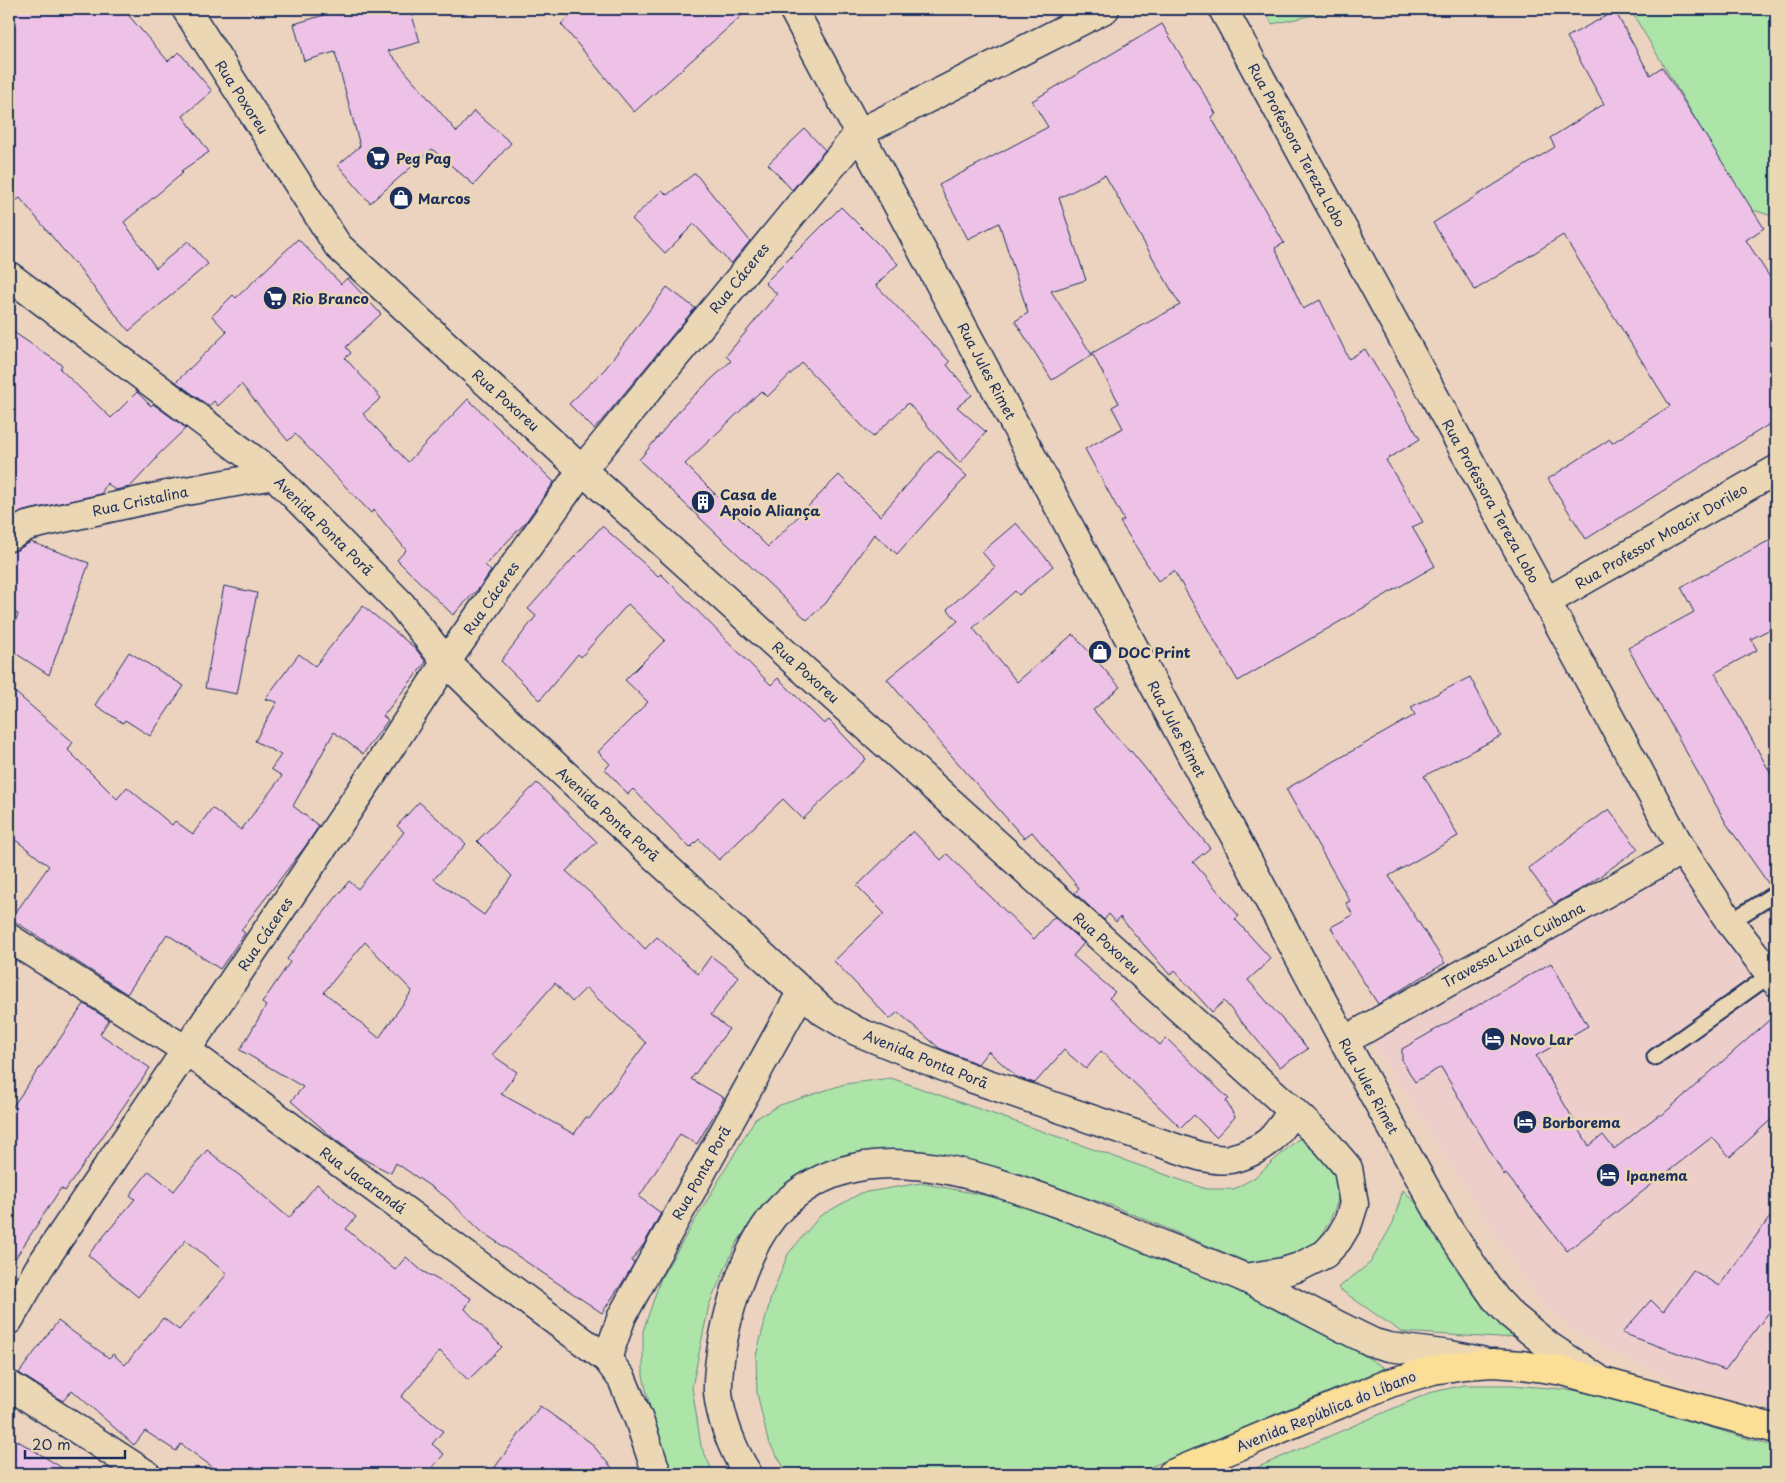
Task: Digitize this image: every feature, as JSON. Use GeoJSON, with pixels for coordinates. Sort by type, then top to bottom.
{"type":"FeatureCollection","features":[{"type":"Feature","properties":{"kind":"main road","name":"Avenida República do Líbano"},"geometry":{"type":"LineString","coordinates":[[1172,1474],[1412,1376],[1464,1365],[1522,1365],[1563,1371],[1776,1429]]}},
{"type":"Feature","properties":{"kind":"street","name":"Rua Poxoreu"},"geometry":{"type":"LineString","coordinates":[[186,9],[338,246],[582,470],[1292,1110],[1326,1142],[1348,1168],[1354,1204],[1348,1223],[1338,1240],[1325,1254],[1299,1267],[1283,1272],[1245,1278]]}},
{"type":"Feature","properties":{"kind":"street","name":"Rua Jules Rimet"},"geometry":{"type":"LineString","coordinates":[[793,9],[1344,1041],[1447,1226],[1495,1298],[1510,1314],[1550,1347],[1600,1380]]}},
{"type":"Feature","properties":{"kind":"street","name":"Rua Cáceres"},"geometry":{"type":"LineString","coordinates":[[9,1320],[39,1268],[380,763],[446,662],[582,470],[859,132],[1105,9]]}},
{"type":"Feature","properties":{"kind":"street","name":"Rua Professora Tereza Lobo"},"geometry":{"type":"LineString","coordinates":[[1223,9],[1682,850],[1730,922],[1773,979]]}},
{"type":"Feature","properties":{"kind":"street","name":"Avenida Ponta Porã"},"geometry":{"type":"LineString","coordinates":[[9,276],[274,476],[401,604],[446,662],[516,730],[824,1012],[856,1031],[971,1078],[1199,1156],[1230,1159],[1246,1153],[1273,1138],[1292,1110]]}},
{"type":"Feature","properties":{"kind":"street","name":"Rua Professor Moacir Dorileo"},"geometry":{"type":"LineString","coordinates":[[1546,602],[1776,470]]}},
{"type":"Feature","properties":{"kind":"street","name":"Rua Cristalina"},"geometry":{"type":"LineString","coordinates":[[9,537],[27,526],[181,492],[274,476]]}},
{"type":"Feature","properties":{"kind":"street","name":"Travessa Luzia Cuibana"},"geometry":{"type":"LineString","coordinates":[[1344,1041],[1682,850]]}},
{"type":"Feature","properties":{"kind":"street","name":"Rua Jacarandá"},"geometry":{"type":"LineString","coordinates":[[9,938],[186,1050],[607,1359],[622,1379],[639,1420],[657,1474]]}},
{"type":"Feature","properties":{"kind":"street","name":"Rua Ponta Porã"},"geometry":{"type":"LineString","coordinates":[[607,1359],[622,1316],[802,991]]}},
{"type":"Feature","properties":{"kind":"street"},"geometry":{"type":"LineString","coordinates":[[748,1474],[738,1460],[724,1421],[718,1392],[724,1334],[734,1293],[745,1261],[774,1213],[790,1198],[816,1182],[842,1171],[876,1165],[922,1165],[956,1172],[1039,1196],[1245,1278],[1374,1343],[1493,1364]]}},
{"type":"Feature","properties":{"kind":"street"},"geometry":{"type":"LineString","coordinates":[[9,1385],[146,1474]]}},
{"type":"Feature","properties":{"kind":"lane"},"geometry":{"type":"LineString","coordinates":[[1730,922],[1776,893]]}},
{"type":"Feature","properties":{"kind":"lane"},"geometry":{"type":"LineString","coordinates":[[1655,1057],[1773,979]]}},
{"type":"Feature","properties":{"kind":"shaded area"},"geometry":{"type":"Polygon","coordinates":[[[1675,868],[1776,1002],[1776,1409],[1684,1385],[1609,1350],[1561,1321],[1535,1295],[1370,1039],[1675,868]]]}},
{"type":"Feature","properties":{"kind":"green space"},"geometry":{"type":"Polygon","coordinates":[[[1264,9],[1330,9],[1319,14],[1272,24],[1264,9]]]}},
{"type":"Feature","properties":{"kind":"green space"},"geometry":{"type":"Polygon","coordinates":[[[1630,9],[1776,9],[1776,217],[1749,209],[1630,9]]]}},
{"type":"Feature","properties":{"kind":"green space"},"geometry":{"type":"Polygon","coordinates":[[[891,1078],[1206,1189],[1234,1189],[1254,1178],[1297,1140],[1305,1138],[1335,1162],[1342,1189],[1321,1237],[1308,1251],[1257,1266],[1113,1206],[943,1154],[874,1152],[827,1160],[792,1180],[763,1204],[736,1244],[709,1305],[692,1387],[701,1446],[714,1474],[668,1474],[655,1432],[643,1375],[643,1331],[661,1278],[755,1119],[780,1105],[845,1084],[891,1078]]]}},
{"type":"Feature","properties":{"kind":"green space"},"geometry":{"type":"Polygon","coordinates":[[[921,1183],[1045,1207],[1281,1306],[1385,1368],[1134,1474],[788,1474],[768,1441],[757,1393],[756,1356],[771,1297],[788,1254],[820,1216],[861,1193],[921,1183]]]}},
{"type":"Feature","properties":{"kind":"green space"},"geometry":{"type":"Polygon","coordinates":[[[1403,1190],[1428,1218],[1490,1312],[1515,1336],[1498,1338],[1401,1332],[1338,1288],[1370,1263],[1393,1223],[1403,1190]]]}},
{"type":"Feature","properties":{"kind":"green space"},"geometry":{"type":"Polygon","coordinates":[[[1464,1385],[1512,1385],[1573,1390],[1619,1400],[1776,1447],[1776,1474],[1242,1474],[1429,1393],[1464,1385]]]}},
{"type":"Feature","properties":{"kind":"building"},"geometry":{"type":"Polygon","coordinates":[[[9,9],[123,9],[168,61],[179,52],[212,91],[183,116],[209,152],[181,171],[183,173],[124,222],[156,268],[188,241],[208,264],[129,331],[75,262],[20,198],[9,206],[9,9]]]}},
{"type":"Feature","properties":{"kind":"building"},"geometry":{"type":"Polygon","coordinates":[[[322,9],[410,9],[420,42],[388,51],[457,132],[474,111],[511,143],[474,185],[432,149],[370,203],[338,165],[360,146],[335,52],[304,61],[294,24],[324,15],[322,9]]]}},
{"type":"Feature","properties":{"kind":"building"},"geometry":{"type":"Polygon","coordinates":[[[579,9],[749,9],[634,112],[561,24],[579,9]]]}},
{"type":"Feature","properties":{"kind":"building"},"geometry":{"type":"Polygon","coordinates":[[[1615,11],[1650,75],[1662,67],[1764,228],[1746,240],[1776,287],[1776,420],[1586,539],[1548,479],[1610,439],[1612,443],[1670,406],[1563,235],[1475,290],[1433,223],[1555,147],[1550,138],[1604,104],[1567,37],[1615,11]]]}},
{"type":"Feature","properties":{"kind":"building"},"geometry":{"type":"Polygon","coordinates":[[[1162,24],[1216,114],[1211,117],[1284,243],[1275,248],[1303,309],[1320,300],[1349,359],[1365,349],[1420,439],[1386,460],[1423,522],[1412,527],[1435,566],[1238,681],[1174,571],[1158,581],[1120,522],[1124,520],[1085,449],[1123,428],[1112,407],[1119,403],[1092,353],[1180,305],[1105,175],[1059,198],[1086,280],[1051,291],[1092,355],[1052,380],[1015,321],[1028,313],[999,223],[968,239],[939,185],[1048,127],[1032,101],[1162,24]]]}},
{"type":"Feature","properties":{"kind":"building"},"geometry":{"type":"Polygon","coordinates":[[[805,129],[825,150],[792,190],[768,164],[805,129]]]}},
{"type":"Feature","properties":{"kind":"building"},"geometry":{"type":"Polygon","coordinates":[[[695,173],[750,241],[731,264],[694,224],[665,253],[632,219],[662,190],[667,195],[695,173]]]}},
{"type":"Feature","properties":{"kind":"building"},"geometry":{"type":"Polygon","coordinates":[[[841,207],[898,264],[876,285],[950,362],[947,365],[972,395],[957,407],[986,432],[960,463],[908,403],[873,437],[802,363],[767,397],[761,391],[685,464],[768,547],[839,475],[880,516],[938,450],[967,476],[897,554],[874,534],[826,603],[807,620],[639,460],[685,404],[731,361],[726,356],[777,294],[765,283],[841,207]]]}},
{"type":"Feature","properties":{"kind":"building"},"geometry":{"type":"Polygon","coordinates":[[[298,239],[341,284],[347,278],[381,314],[346,347],[351,353],[345,358],[381,398],[363,414],[408,462],[468,399],[554,482],[525,523],[485,565],[491,571],[479,588],[453,615],[397,560],[406,550],[374,510],[371,513],[295,434],[288,441],[241,384],[218,406],[214,401],[209,406],[176,382],[227,332],[212,316],[233,295],[236,298],[298,239]]]}},
{"type":"Feature","properties":{"kind":"building"},"geometry":{"type":"Polygon","coordinates":[[[667,287],[695,308],[594,429],[569,404],[605,369],[667,287]]]}},
{"type":"Feature","properties":{"kind":"building"},"geometry":{"type":"Polygon","coordinates":[[[9,329],[62,365],[60,369],[111,418],[137,392],[151,406],[153,404],[186,428],[156,457],[130,487],[115,490],[107,483],[101,494],[24,511],[9,519],[9,329]]]}},
{"type":"Feature","properties":{"kind":"building"},"geometry":{"type":"Polygon","coordinates":[[[1016,523],[1053,566],[1019,595],[1015,591],[973,628],[1017,682],[1073,634],[1120,687],[1093,710],[1131,751],[1210,848],[1193,862],[1239,916],[1235,919],[1271,959],[1248,980],[1308,1049],[1280,1067],[1224,1001],[1212,1012],[1175,971],[1170,975],[1120,917],[1116,922],[1109,914],[1104,920],[1075,893],[1079,888],[1032,832],[1024,838],[887,679],[958,621],[947,609],[995,567],[982,552],[1016,523]]]}},
{"type":"Feature","properties":{"kind":"building"},"geometry":{"type":"Polygon","coordinates":[[[602,526],[658,576],[661,574],[771,685],[778,678],[824,724],[829,720],[866,759],[803,819],[783,799],[719,860],[699,839],[690,848],[633,789],[628,794],[605,769],[610,764],[598,752],[648,702],[625,680],[665,640],[628,604],[581,657],[578,654],[540,700],[501,661],[536,616],[528,609],[602,526]]]}},
{"type":"Feature","properties":{"kind":"building"},"geometry":{"type":"Polygon","coordinates":[[[1776,537],[1776,626],[1751,639],[1757,650],[1715,673],[1776,783],[1776,884],[1770,886],[1726,823],[1628,648],[1694,612],[1681,587],[1776,537]]]}},
{"type":"Feature","properties":{"kind":"building"},"geometry":{"type":"Polygon","coordinates":[[[31,542],[89,563],[49,675],[9,649],[9,639],[18,614],[9,610],[9,553],[31,542]]]}},
{"type":"Feature","properties":{"kind":"building"},"geometry":{"type":"Polygon","coordinates":[[[224,586],[257,593],[237,694],[205,688],[224,586]]]}},
{"type":"Feature","properties":{"kind":"building"},"geometry":{"type":"Polygon","coordinates":[[[363,606],[415,648],[426,662],[383,716],[388,720],[363,754],[334,732],[293,806],[319,826],[241,930],[245,933],[220,969],[167,934],[127,994],[11,919],[49,866],[9,835],[9,687],[73,742],[68,750],[117,799],[127,787],[172,825],[175,821],[193,834],[212,808],[241,830],[282,776],[271,769],[281,755],[255,741],[277,702],[265,699],[299,654],[315,666],[363,606]]]}},
{"type":"Feature","properties":{"kind":"building"},"geometry":{"type":"Polygon","coordinates":[[[129,652],[184,686],[150,736],[125,720],[123,723],[95,705],[129,652]]]}},
{"type":"Feature","properties":{"kind":"building"},"geometry":{"type":"Polygon","coordinates":[[[1470,677],[1501,736],[1424,776],[1458,836],[1389,876],[1445,963],[1378,1004],[1345,953],[1331,927],[1353,915],[1346,903],[1350,901],[1286,789],[1415,715],[1411,707],[1470,677]]]}},
{"type":"Feature","properties":{"kind":"building"},"geometry":{"type":"Polygon","coordinates":[[[537,783],[597,842],[566,871],[607,908],[645,949],[657,937],[698,974],[711,956],[739,977],[711,1015],[729,1029],[691,1079],[724,1098],[697,1144],[680,1134],[639,1197],[661,1213],[644,1244],[631,1261],[634,1263],[626,1277],[602,1313],[482,1232],[446,1197],[396,1163],[391,1173],[359,1157],[333,1138],[291,1101],[303,1087],[240,1050],[266,1006],[262,1003],[290,962],[287,959],[349,881],[358,889],[404,832],[397,826],[419,802],[466,844],[434,879],[484,915],[512,876],[477,841],[537,783]],[[365,942],[324,992],[379,1038],[412,991],[365,942]],[[555,983],[492,1055],[517,1072],[501,1094],[574,1134],[586,1117],[589,1119],[646,1043],[586,988],[572,1002],[555,983]]]}},
{"type":"Feature","properties":{"kind":"building"},"geometry":{"type":"Polygon","coordinates":[[[1609,809],[1638,849],[1586,886],[1554,904],[1528,868],[1609,809]]]}},
{"type":"Feature","properties":{"kind":"building"},"geometry":{"type":"Polygon","coordinates":[[[913,831],[941,860],[947,854],[1034,939],[1054,917],[1084,943],[1073,956],[1115,992],[1109,998],[1160,1045],[1166,1038],[1229,1099],[1226,1101],[1235,1117],[1216,1137],[1194,1115],[1181,1128],[1101,1051],[1086,1069],[1064,1050],[1035,1083],[1018,1078],[988,1051],[978,1064],[939,1048],[898,1012],[890,1019],[834,961],[884,913],[857,886],[913,831]]]}},
{"type":"Feature","properties":{"kind":"building"},"geometry":{"type":"Polygon","coordinates":[[[1551,963],[1588,1026],[1536,1056],[1589,1146],[1603,1135],[1614,1149],[1660,1114],[1661,1116],[1776,1014],[1776,1115],[1730,1157],[1712,1137],[1567,1251],[1506,1174],[1504,1175],[1441,1067],[1415,1082],[1402,1060],[1402,1049],[1551,963]]]}},
{"type":"Feature","properties":{"kind":"building"},"geometry":{"type":"Polygon","coordinates":[[[84,1004],[109,1020],[100,1034],[150,1068],[65,1191],[61,1188],[9,1268],[9,1112],[84,1004]]]}},
{"type":"Feature","properties":{"kind":"building"},"geometry":{"type":"Polygon","coordinates":[[[207,1150],[289,1218],[317,1184],[356,1217],[346,1229],[395,1270],[406,1257],[422,1271],[471,1298],[465,1309],[502,1347],[468,1380],[440,1351],[401,1397],[443,1431],[432,1444],[444,1454],[427,1474],[222,1474],[181,1444],[176,1451],[145,1431],[134,1445],[72,1390],[63,1401],[19,1373],[58,1321],[109,1358],[113,1354],[125,1365],[163,1318],[179,1330],[227,1274],[186,1240],[138,1297],[88,1255],[135,1199],[130,1195],[149,1171],[174,1191],[207,1150]]]}},
{"type":"Feature","properties":{"kind":"building"},"geometry":{"type":"Polygon","coordinates":[[[1776,1209],[1776,1303],[1725,1370],[1622,1333],[1651,1300],[1663,1312],[1693,1270],[1719,1286],[1776,1209]]]}},
{"type":"Feature","properties":{"kind":"building"},"geometry":{"type":"Polygon","coordinates":[[[540,1406],[591,1443],[617,1474],[490,1474],[540,1406]]]}},
{"type":"Feature","properties":{"kind":"building"},"geometry":{"type":"Polygon","coordinates":[[[9,1436],[30,1448],[72,1474],[9,1474],[9,1436]]]}},
{"type":"Feature","properties":{"kind":"place","name":"Peg Pag"},"geometry":{"type":"Point","coordinates":[378,158]}},
{"type":"Feature","properties":{"kind":"place","name":"Marcos"},"geometry":{"type":"Point","coordinates":[401,198]}},
{"type":"Feature","properties":{"kind":"place","name":"Rio Branco"},"geometry":{"type":"Point","coordinates":[275,298]}},
{"type":"Feature","properties":{"kind":"place","name":"Casa de Apoio Aliança"},"geometry":{"type":"Point","coordinates":[703,502]}},
{"type":"Feature","properties":{"kind":"place","name":"DOC Print"},"geometry":{"type":"Point","coordinates":[1100,652]}},
{"type":"Feature","properties":{"kind":"place","name":"Novo Lar"},"geometry":{"type":"Point","coordinates":[1493,1039]}},
{"type":"Feature","properties":{"kind":"place","name":"Borborema"},"geometry":{"type":"Point","coordinates":[1525,1122]}},
{"type":"Feature","properties":{"kind":"place","name":"Ipanema"},"geometry":{"type":"Point","coordinates":[1608,1175]}}]}
